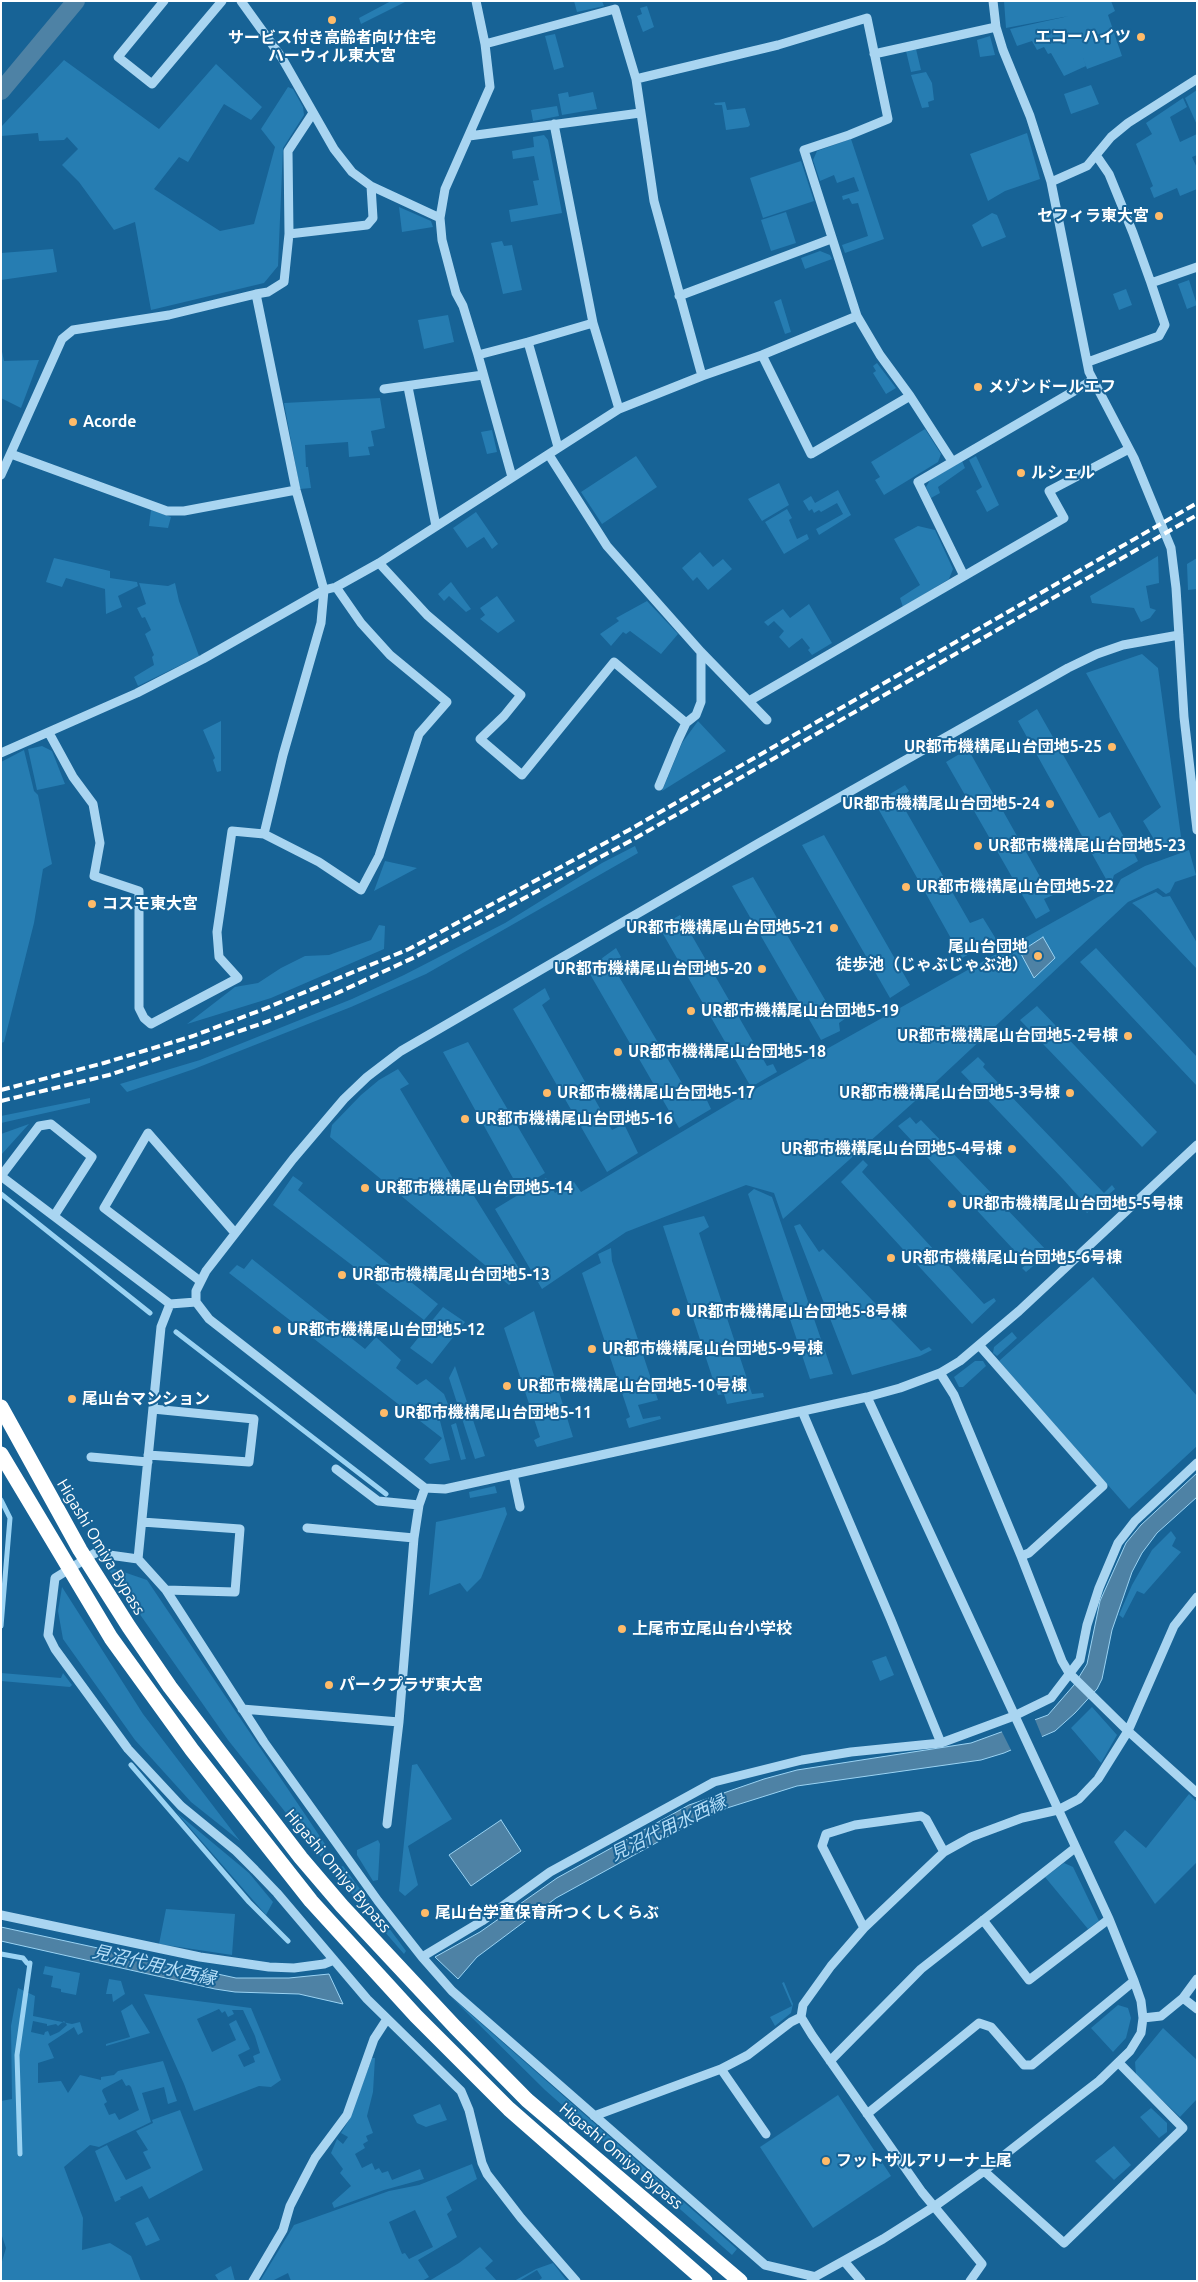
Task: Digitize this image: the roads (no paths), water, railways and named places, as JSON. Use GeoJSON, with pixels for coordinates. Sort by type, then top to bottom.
{"type":"FeatureCollection","features":[{"type":"Feature","properties":{"kind":"highway","name":"Higashi Omiya Bypass"},"geometry":{"type":"LineString","coordinates":[[1,1407],[80,1550],[129,1627],[170,1687],[301,1858],[342,1906],[455,2027],[527,2100],[740,2281]]}},
{"type":"Feature","properties":{"kind":"highway"},"geometry":{"type":"LineString","coordinates":[[1,1454],[111,1638],[192,1750],[310,1901],[416,2016],[509,2109],[705,2281]]}},
{"type":"Feature","properties":{"kind":"street"},"geometry":{"type":"LineString","coordinates":[[164,1],[118,57],[152,84],[222,1]]}},
{"type":"Feature","properties":{"kind":"street"},"geometry":{"type":"LineString","coordinates":[[241,1],[282,58],[334,149],[352,172],[371,186],[440,218]]}},
{"type":"Feature","properties":{"kind":"street"},"geometry":{"type":"LineString","coordinates":[[476,1],[485,44],[490,87],[445,189],[440,218],[442,240],[456,293],[463,306],[478,355],[512,477]]}},
{"type":"Feature","properties":{"kind":"street"},"geometry":{"type":"LineString","coordinates":[[993,1],[996,27],[1003,50],[1030,116],[1050,182],[1089,372],[1129,449],[1171,548],[1184,717],[1197,830]]}},
{"type":"Feature","properties":{"kind":"street"},"geometry":{"type":"LineString","coordinates":[[485,44],[614,9],[636,79],[654,201],[702,376]]}},
{"type":"Feature","properties":{"kind":"street"},"geometry":{"type":"LineString","coordinates":[[636,79],[778,44],[867,18],[888,119],[849,135],[804,150],[857,316],[880,355],[910,396],[952,461]]}},
{"type":"Feature","properties":{"kind":"street"},"geometry":{"type":"LineString","coordinates":[[874,54],[996,27]]}},
{"type":"Feature","properties":{"kind":"street"},"geometry":{"type":"LineString","coordinates":[[1050,182],[1087,166],[1111,137],[1128,123],[1197,79]]}},
{"type":"Feature","properties":{"kind":"street"},"geometry":{"type":"LineString","coordinates":[[1,474],[62,339],[73,330],[169,315],[268,292],[284,282],[288,234],[288,151],[313,113]]}},
{"type":"Feature","properties":{"kind":"street"},"geometry":{"type":"LineString","coordinates":[[469,136],[640,113]]}},
{"type":"Feature","properties":{"kind":"street"},"geometry":{"type":"LineString","coordinates":[[554,124],[593,323],[619,409]]}},
{"type":"Feature","properties":{"kind":"street"},"geometry":{"type":"LineString","coordinates":[[1088,362],[1160,336],[1165,325],[1133,233],[1109,174],[1096,155]]}},
{"type":"Feature","properties":{"kind":"street"},"geometry":{"type":"LineString","coordinates":[[288,234],[367,225],[373,218],[371,186]]}},
{"type":"Feature","properties":{"kind":"street"},"geometry":{"type":"LineString","coordinates":[[679,296],[831,239]]}},
{"type":"Feature","properties":{"kind":"street"},"geometry":{"type":"LineString","coordinates":[[1151,284],[1197,267]]}},
{"type":"Feature","properties":{"kind":"street"},"geometry":{"type":"LineString","coordinates":[[256,294],[296,490],[324,590],[321,623],[283,755],[264,834]]}},
{"type":"Feature","properties":{"kind":"street"},"geometry":{"type":"LineString","coordinates":[[1,753],[137,693],[195,663],[324,590],[336,587],[379,563],[619,409],[702,376],[762,355],[857,316]]}},
{"type":"Feature","properties":{"kind":"street"},"geometry":{"type":"LineString","coordinates":[[478,355],[593,323]]}},
{"type":"Feature","properties":{"kind":"street"},"geometry":{"type":"LineString","coordinates":[[528,342],[558,447]]}},
{"type":"Feature","properties":{"kind":"street"},"geometry":{"type":"LineString","coordinates":[[762,355],[811,454],[910,396]]}},
{"type":"Feature","properties":{"kind":"street"},"geometry":{"type":"LineString","coordinates":[[384,389],[483,375]]}},
{"type":"Feature","properties":{"kind":"street"},"geometry":{"type":"LineString","coordinates":[[964,576],[918,482],[1094,380]]}},
{"type":"Feature","properties":{"kind":"street"},"geometry":{"type":"LineString","coordinates":[[408,387],[436,526]]}},
{"type":"Feature","properties":{"kind":"street"},"geometry":{"type":"LineString","coordinates":[[749,701],[1064,518],[1049,491],[1129,449]]}},
{"type":"Feature","properties":{"kind":"street"},"geometry":{"type":"LineString","coordinates":[[11,454],[168,511],[184,511],[296,490]]}},
{"type":"Feature","properties":{"kind":"street"},"geometry":{"type":"LineString","coordinates":[[549,455],[607,546],[701,652],[767,720]]}},
{"type":"Feature","properties":{"kind":"street"},"geometry":{"type":"LineString","coordinates":[[379,563],[426,614],[521,695],[504,716],[480,739],[522,775],[614,662],[686,723]]}},
{"type":"Feature","properties":{"kind":"street"},"geometry":{"type":"LineString","coordinates":[[49,733],[73,777],[93,804],[100,843],[94,876],[140,891],[139,1008],[144,1018],[151,1024],[238,978],[220,957],[217,932],[232,831],[264,834],[319,862],[361,890],[379,856],[419,734],[447,702],[390,655],[361,623],[336,587]]}},
{"type":"Feature","properties":{"kind":"street"},"geometry":{"type":"LineString","coordinates":[[1179,635],[1123,645],[1097,654],[1068,668],[759,843],[401,1051],[367,1077],[344,1099],[293,1159],[200,1281],[196,1302],[209,1319],[425,1488],[445,1489],[867,1397],[912,1384],[940,1372],[960,1361],[1019,1311],[1197,1145]]}},
{"type":"Feature","properties":{"kind":"street"},"geometry":{"type":"LineString","coordinates":[[659,786],[686,723],[696,715],[701,702],[701,652]]}},
{"type":"Feature","properties":{"kind":"street"},"geometry":{"type":"LineString","coordinates":[[54,1216],[92,1157],[51,1124],[39,1126],[1,1176],[170,1304],[196,1302]]}},
{"type":"Feature","properties":{"kind":"street"},"geometry":{"type":"LineString","coordinates":[[200,1281],[104,1208],[148,1133],[235,1233]]}},
{"type":"Feature","properties":{"kind":"street"},"geometry":{"type":"LineString","coordinates":[[138,1559],[161,1327],[170,1304]]}},
{"type":"Feature","properties":{"kind":"street"},"geometry":{"type":"LineString","coordinates":[[979,1345],[1103,1486],[1029,1553],[1021,1556]]}},
{"type":"Feature","properties":{"kind":"street"},"geometry":{"type":"LineString","coordinates":[[940,1372],[954,1396],[1021,1556],[1062,1661],[1072,1677],[1094,1699],[1197,1793]]}},
{"type":"Feature","properties":{"kind":"street"},"geometry":{"type":"LineString","coordinates":[[576,2281],[520,2218],[487,2174],[482,2163],[469,2110],[462,2091],[387,2019],[255,1870],[236,1851],[181,1806],[128,1749],[55,1649],[48,1635],[55,1578],[95,1553],[138,1559],[166,1590],[264,1742],[378,1902],[452,1991],[765,2265],[812,2279],[935,2206],[984,2171],[1119,2063],[1130,2051],[1141,2032],[1143,2018],[1141,2001],[1109,1919],[867,1397]]}},
{"type":"Feature","properties":{"kind":"street"},"geometry":{"type":"LineString","coordinates":[[91,1457],[249,1462],[254,1419],[153,1410]]}},
{"type":"Feature","properties":{"kind":"street"},"geometry":{"type":"LineString","coordinates":[[802,1410],[941,1743]]}},
{"type":"Feature","properties":{"kind":"street"},"geometry":{"type":"LineString","coordinates":[[422,1957],[482,1921],[550,1872],[714,1782],[802,1760],[851,1752],[941,1743],[1016,1719],[1051,1698],[1072,1677],[1080,1660],[1087,1625],[1098,1588],[1118,1543],[1135,1521],[1197,1463]]}},
{"type":"Feature","properties":{"kind":"street"},"geometry":{"type":"LineString","coordinates":[[336,1469],[378,1501],[418,1505]]}},
{"type":"Feature","properties":{"kind":"street"},"geometry":{"type":"LineString","coordinates":[[513,1474],[520,1507]]}},
{"type":"Feature","properties":{"kind":"street"},"geometry":{"type":"LineString","coordinates":[[388,1824],[399,1722],[414,1538],[418,1505],[425,1488]]}},
{"type":"Feature","properties":{"kind":"street"},"geometry":{"type":"LineString","coordinates":[[142,1522],[240,1529],[235,1592],[166,1590]]}},
{"type":"Feature","properties":{"kind":"street"},"geometry":{"type":"LineString","coordinates":[[307,1528],[414,1538]]}},
{"type":"Feature","properties":{"kind":"street"},"geometry":{"type":"LineString","coordinates":[[970,2281],[982,2264],[922,2192],[830,2061],[801,2018],[803,2005],[831,1966],[864,1928],[944,1852],[971,1837],[1022,1818],[1058,1810],[1079,1799],[1098,1779],[1128,1731],[1174,1626],[1197,1598]]}},
{"type":"Feature","properties":{"kind":"street"},"geometry":{"type":"LineString","coordinates":[[242,1709],[399,1722]]}},
{"type":"Feature","properties":{"kind":"street"},"geometry":{"type":"LineString","coordinates":[[864,1928],[822,1846],[826,1834],[855,1825],[921,1816],[926,1819],[944,1852]]}},
{"type":"Feature","properties":{"kind":"street"},"geometry":{"type":"LineString","coordinates":[[830,2061],[921,1970],[1075,1848]]}},
{"type":"Feature","properties":{"kind":"street"},"geometry":{"type":"LineString","coordinates":[[1,1915],[200,1957],[269,1967],[294,1968],[324,1964],[334,1960]]}},
{"type":"Feature","properties":{"kind":"street"},"geometry":{"type":"LineString","coordinates":[[983,1920],[1029,1980],[1109,1919]]}},
{"type":"Feature","properties":{"kind":"street"},"geometry":{"type":"LineString","coordinates":[[1143,2018],[1161,2016],[1183,1998],[1197,1979]]}},
{"type":"Feature","properties":{"kind":"street"},"geometry":{"type":"LineString","coordinates":[[867,2114],[979,2023],[992,2027],[1024,2065],[1032,2065],[1134,1981]]}},
{"type":"Feature","properties":{"kind":"street"},"geometry":{"type":"LineString","coordinates":[[1183,1998],[1197,2009]]}},
{"type":"Feature","properties":{"kind":"street"},"geometry":{"type":"LineString","coordinates":[[594,2116],[721,2069],[748,2055],[791,2022],[801,2018]]}},
{"type":"Feature","properties":{"kind":"street"},"geometry":{"type":"LineString","coordinates":[[254,2281],[283,2230],[290,2206],[312,2164],[347,2115],[374,2039],[387,2019]]}},
{"type":"Feature","properties":{"kind":"street"},"geometry":{"type":"LineString","coordinates":[[984,2171],[1064,2242],[1183,2128],[1119,2063]]}},
{"type":"Feature","properties":{"kind":"street"},"geometry":{"type":"LineString","coordinates":[[721,2069],[766,2134]]}},
{"type":"Feature","properties":{"kind":"street"},"geometry":{"type":"LineString","coordinates":[[844,2261],[861,2281]]}},
{"type":"Feature","properties":{"kind":"water","name":"尾山台団地 徒歩池（じゃぶじゃぶ池）"},"geometry":{"type":"Polygon","coordinates":[[[1043,937],[1055,958],[1034,978],[1020,952],[1043,937]]]}},
{"type":"Feature","properties":{"kind":"water","name":"見沼代用水西縁"},"geometry":{"type":"Polygon","coordinates":[[[1197,1473],[1197,1497],[1157,1533],[1142,1553],[1132,1572],[1112,1630],[1102,1679],[1097,1689],[1055,1731],[1004,1753],[981,1760],[797,1786],[727,1808],[685,1827],[556,1898],[477,1957],[458,1979],[435,1957],[480,1932],[557,1878],[689,1805],[764,1779],[797,1770],[971,1743],[1048,1715],[1074,1685],[1087,1664],[1100,1601],[1126,1543],[1141,1525],[1197,1473]]]}},
{"type":"Feature","properties":{"kind":"water"},"geometry":{"type":"Polygon","coordinates":[[[501,1820],[521,1851],[471,1886],[449,1855],[501,1820]]]}},
{"type":"Feature","properties":{"kind":"water","name":"見沼代用水西縁"},"geometry":{"type":"Polygon","coordinates":[[[1,1927],[236,1978],[289,1978],[329,1974],[343,2004],[299,1994],[235,1992],[215,1989],[1,1941],[1,1927]]]}},
{"type":"Feature","properties":{"kind":"waterway"},"geometry":{"type":"LineString","coordinates":[[1,91],[76,1]]}},
{"type":"Feature","properties":{"kind":"waterway"},"geometry":{"type":"LineString","coordinates":[[1,1194],[150,1313]]}},
{"type":"Feature","properties":{"kind":"waterway"},"geometry":{"type":"LineString","coordinates":[[176,1332],[386,1494]]}},
{"type":"Feature","properties":{"kind":"waterway"},"geometry":{"type":"LineString","coordinates":[[1,1500],[10,1518],[1,1626]]}},
{"type":"Feature","properties":{"kind":"waterway"},"geometry":{"type":"LineString","coordinates":[[131,1765],[249,1902],[288,1941]]}},
{"type":"Feature","properties":{"kind":"waterway"},"geometry":{"type":"LineString","coordinates":[[1,1954],[23,1958],[27,1963]]}},
{"type":"Feature","properties":{"kind":"waterway"},"geometry":{"type":"LineString","coordinates":[[20,2154],[17,2055],[30,1963]]}},
{"type":"Feature","properties":{"kind":"railway"},"geometry":{"type":"LineString","coordinates":[[1,1090],[104,1063],[193,1036],[409,949],[629,830],[1197,503]]}},
{"type":"Feature","properties":{"kind":"railway"},"geometry":{"type":"LineString","coordinates":[[1,1101],[109,1075],[269,1021],[335,994],[415,957],[634,839],[1197,515]]}},
{"type":"Feature","properties":{"kind":"place","name":"サービス付き高齢者向け住宅 ハーウィル東大宮"},"geometry":{"type":"Point","coordinates":[332,20]}},
{"type":"Feature","properties":{"kind":"place","name":"エコーハイツ"},"geometry":{"type":"Point","coordinates":[1141,37]}},
{"type":"Feature","properties":{"kind":"place","name":"セフィラ東大宮"},"geometry":{"type":"Point","coordinates":[1159,216]}},
{"type":"Feature","properties":{"kind":"place","name":"メゾンドールエフ"},"geometry":{"type":"Point","coordinates":[978,387]}},
{"type":"Feature","properties":{"kind":"place","name":"Acorde"},"geometry":{"type":"Point","coordinates":[73,422]}},
{"type":"Feature","properties":{"kind":"place","name":"ルシェル"},"geometry":{"type":"Point","coordinates":[1021,473]}},
{"type":"Feature","properties":{"kind":"place","name":"UR都市機構尾山台団地5-25"},"geometry":{"type":"Point","coordinates":[1112,747]}},
{"type":"Feature","properties":{"kind":"place","name":"UR都市機構尾山台団地5-24"},"geometry":{"type":"Point","coordinates":[1050,804]}},
{"type":"Feature","properties":{"kind":"place","name":"UR都市機構尾山台団地5-23"},"geometry":{"type":"Point","coordinates":[978,846]}},
{"type":"Feature","properties":{"kind":"place","name":"UR都市機構尾山台団地5-22"},"geometry":{"type":"Point","coordinates":[906,887]}},
{"type":"Feature","properties":{"kind":"place","name":"コスモ東大宮"},"geometry":{"type":"Point","coordinates":[92,904]}},
{"type":"Feature","properties":{"kind":"place","name":"UR都市機構尾山台団地5-21"},"geometry":{"type":"Point","coordinates":[834,928]}},
{"type":"Feature","properties":{"kind":"place","name":"尾山台団地 徒歩池（じゃぶじゃぶ池）"},"geometry":{"type":"Point","coordinates":[1038,956]}},
{"type":"Feature","properties":{"kind":"place","name":"UR都市機構尾山台団地5-20"},"geometry":{"type":"Point","coordinates":[762,969]}},
{"type":"Feature","properties":{"kind":"place","name":"UR都市機構尾山台団地5-19"},"geometry":{"type":"Point","coordinates":[691,1011]}},
{"type":"Feature","properties":{"kind":"place","name":"UR都市機構尾山台団地5-2号棟"},"geometry":{"type":"Point","coordinates":[1128,1036]}},
{"type":"Feature","properties":{"kind":"place","name":"UR都市機構尾山台団地5-18"},"geometry":{"type":"Point","coordinates":[618,1052]}},
{"type":"Feature","properties":{"kind":"place","name":"UR都市機構尾山台団地5-17"},"geometry":{"type":"Point","coordinates":[547,1093]}},
{"type":"Feature","properties":{"kind":"place","name":"UR都市機構尾山台団地5-3号棟"},"geometry":{"type":"Point","coordinates":[1070,1093]}},
{"type":"Feature","properties":{"kind":"place","name":"UR都市機構尾山台団地5-16"},"geometry":{"type":"Point","coordinates":[465,1119]}},
{"type":"Feature","properties":{"kind":"place","name":"UR都市機構尾山台団地5-4号棟"},"geometry":{"type":"Point","coordinates":[1012,1149]}},
{"type":"Feature","properties":{"kind":"place","name":"UR都市機構尾山台団地5-14"},"geometry":{"type":"Point","coordinates":[365,1188]}},
{"type":"Feature","properties":{"kind":"place","name":"UR都市機構尾山台団地5-5号棟"},"geometry":{"type":"Point","coordinates":[952,1204]}},
{"type":"Feature","properties":{"kind":"place","name":"UR都市機構尾山台団地5-6号棟"},"geometry":{"type":"Point","coordinates":[891,1258]}},
{"type":"Feature","properties":{"kind":"place","name":"UR都市機構尾山台団地5-13"},"geometry":{"type":"Point","coordinates":[342,1275]}},
{"type":"Feature","properties":{"kind":"place","name":"UR都市機構尾山台団地5-8号棟"},"geometry":{"type":"Point","coordinates":[676,1312]}},
{"type":"Feature","properties":{"kind":"place","name":"UR都市機構尾山台団地5-12"},"geometry":{"type":"Point","coordinates":[277,1330]}},
{"type":"Feature","properties":{"kind":"place","name":"UR都市機構尾山台団地5-9号棟"},"geometry":{"type":"Point","coordinates":[592,1349]}},
{"type":"Feature","properties":{"kind":"place","name":"UR都市機構尾山台団地5-10号棟"},"geometry":{"type":"Point","coordinates":[507,1386]}},
{"type":"Feature","properties":{"kind":"place","name":"尾山台マンション"},"geometry":{"type":"Point","coordinates":[72,1399]}},
{"type":"Feature","properties":{"kind":"place","name":"UR都市機構尾山台団地5-11"},"geometry":{"type":"Point","coordinates":[384,1413]}},
{"type":"Feature","properties":{"kind":"place","name":"上尾市立尾山台小学校"},"geometry":{"type":"Point","coordinates":[622,1629]}},
{"type":"Feature","properties":{"kind":"place","name":"パークプラザ東大宮"},"geometry":{"type":"Point","coordinates":[329,1685]}},
{"type":"Feature","properties":{"kind":"place","name":"尾山台学童保育所つくしくらぶ"},"geometry":{"type":"Point","coordinates":[425,1913]}},
{"type":"Feature","properties":{"kind":"place","name":"フットサルアリーナ上尾"},"geometry":{"type":"Point","coordinates":[826,2161]}}]}
